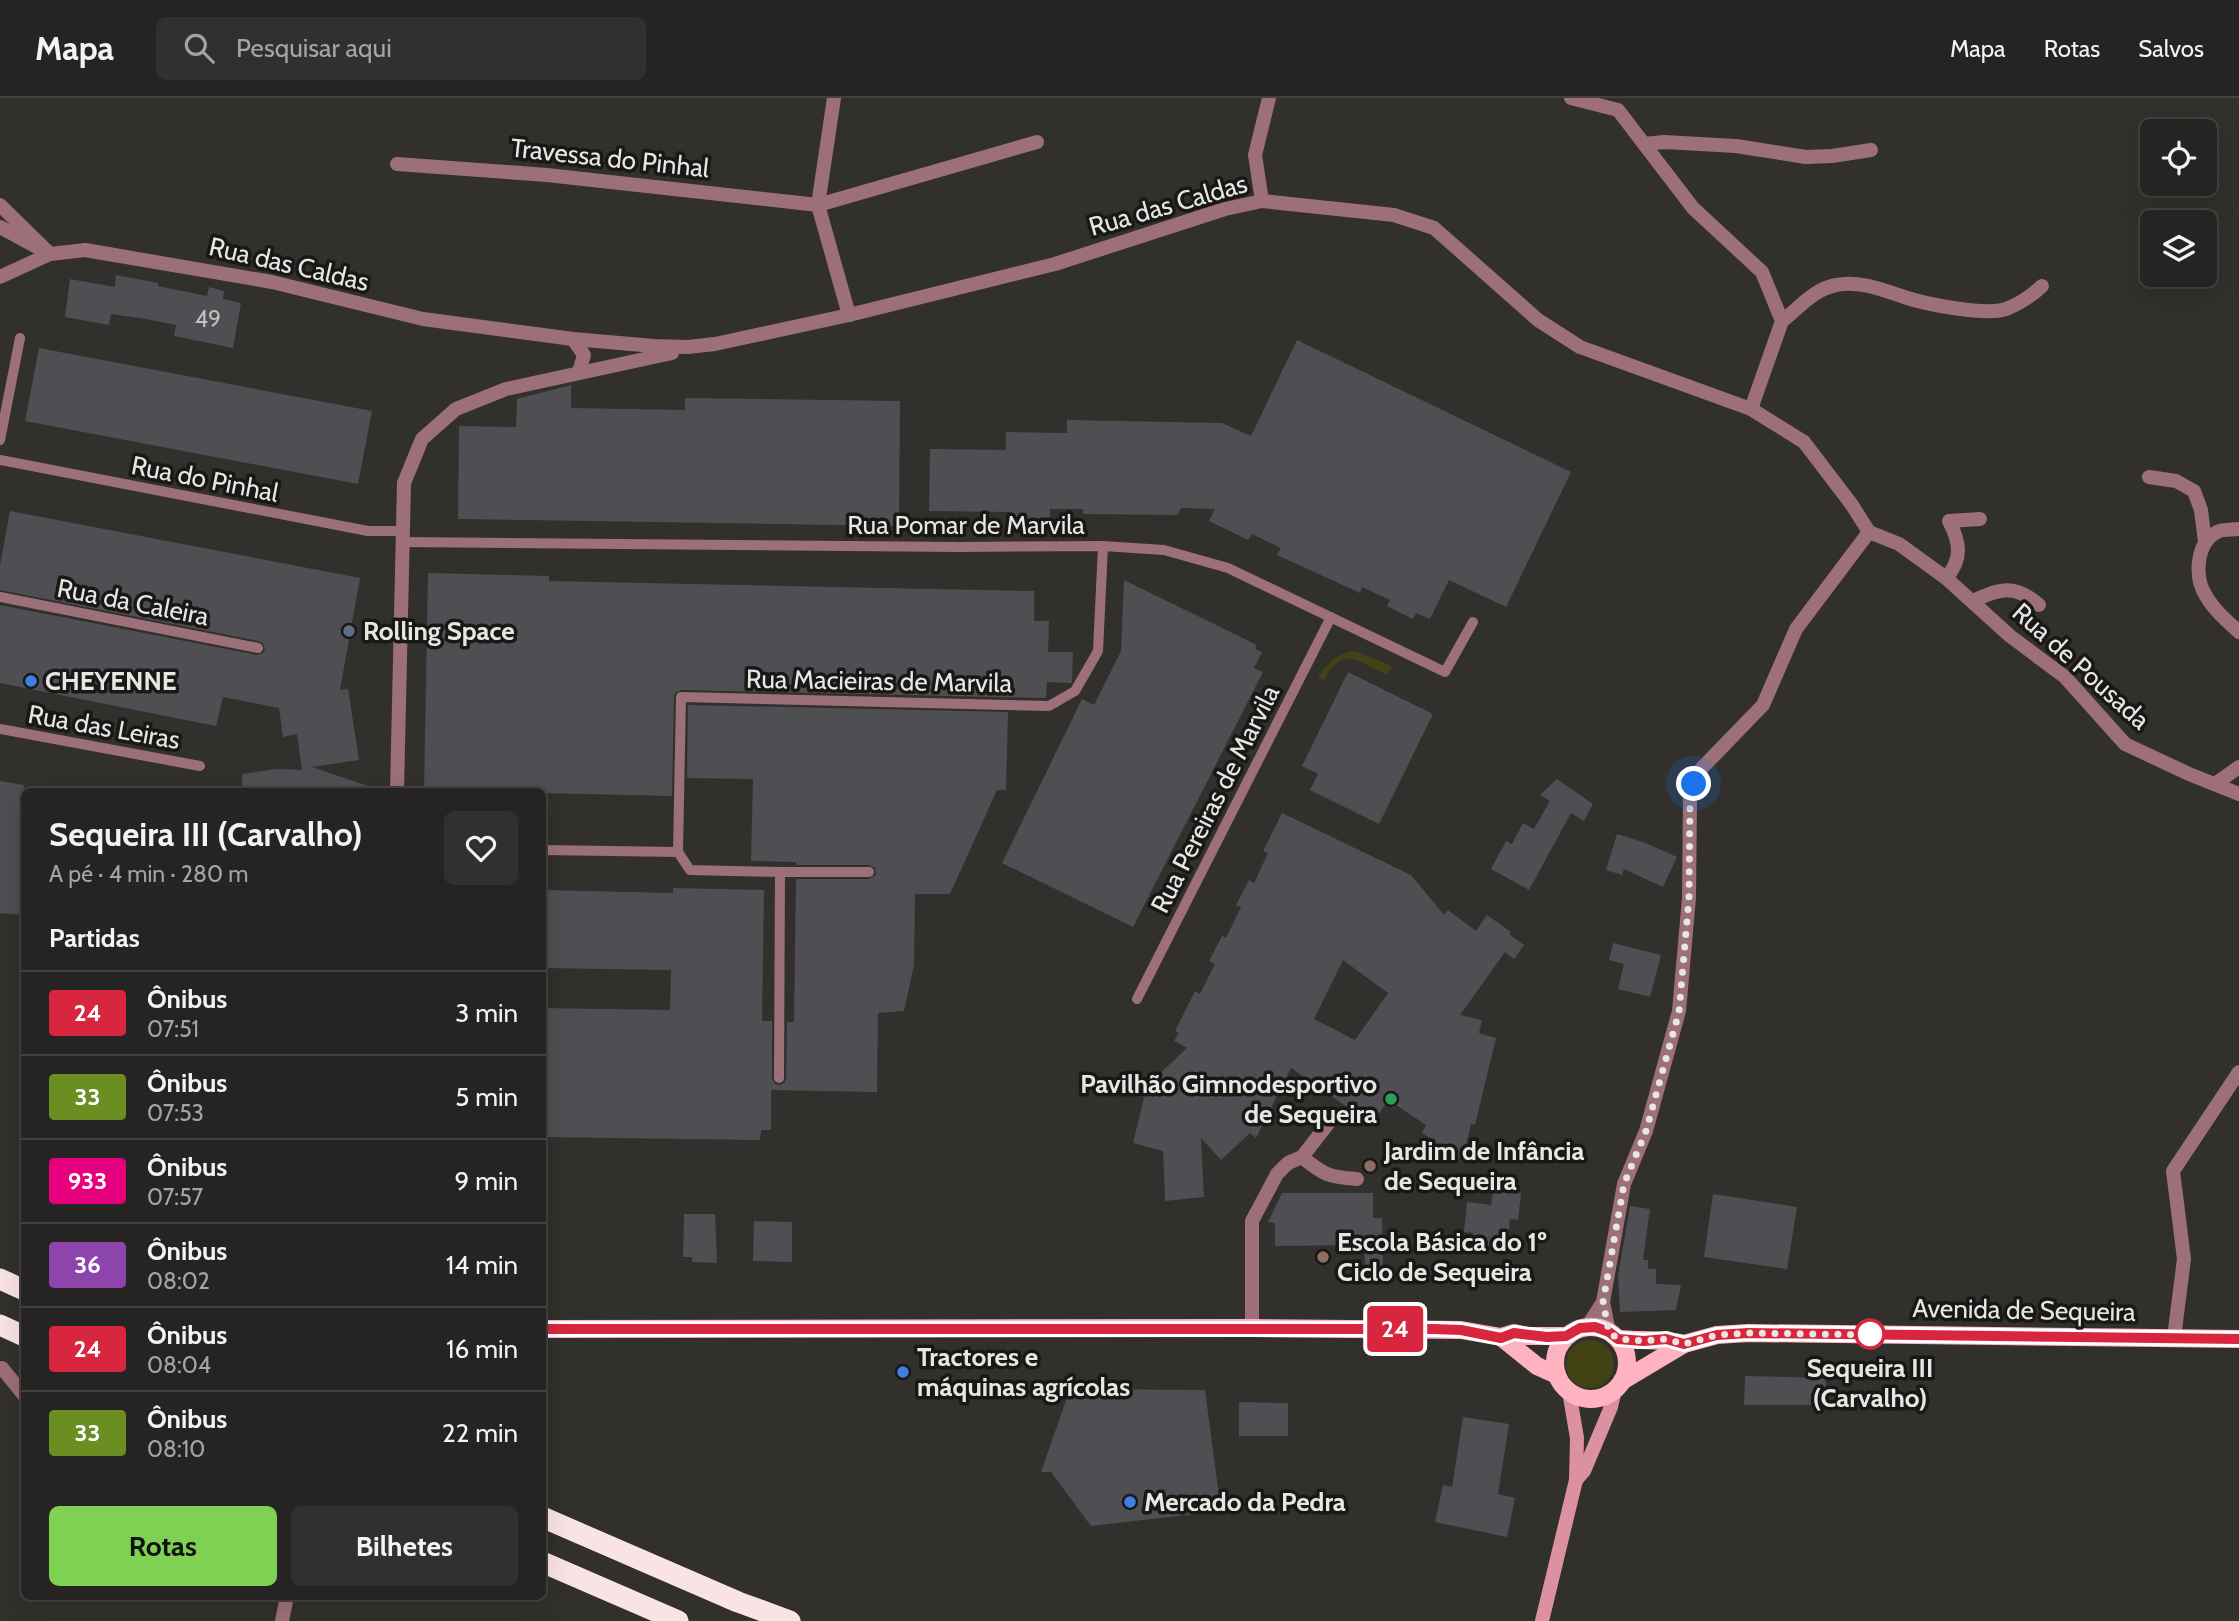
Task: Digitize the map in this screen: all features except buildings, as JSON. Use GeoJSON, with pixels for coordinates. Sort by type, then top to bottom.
{"type":"FeatureCollection","features":[{"type":"Feature","properties":{"kind":"highway"},"geometry":{"type":"LineString","coordinates":[[0,1279],[21,1289]]}},
{"type":"Feature","properties":{"kind":"highway"},"geometry":{"type":"LineString","coordinates":[[0,1324],[21,1334]]}},
{"type":"Feature","properties":{"kind":"highway"},"geometry":{"type":"LineString","coordinates":[[546,1519],[738,1602],[790,1621]]}},
{"type":"Feature","properties":{"kind":"highway"},"geometry":{"type":"LineString","coordinates":[[546,1564],[678,1621]]}},
{"type":"Feature","properties":{"kind":"main road"},"geometry":{"type":"LineString","coordinates":[[0,1324],[21,1324]]}},
{"type":"Feature","properties":{"kind":"main road"},"geometry":{"type":"LineString","coordinates":[[546,1329],[1461,1330],[1501,1338],[1537,1366],[1557,1375],[1569,1391],[1581,1398],[1596,1399],[1619,1385],[1627,1359],[1625,1348],[1614,1335],[1587,1327],[1566,1336],[1527,1336],[1514,1333],[1501,1338]]}},
{"type":"Feature","properties":{"kind":"main road","name":"Avenida de Sequeira"},"geometry":{"type":"LineString","coordinates":[[1619,1385],[1684,1344],[1717,1335],[1748,1333],[2239,1339]]}},
{"type":"Feature","properties":{"kind":"main road","name":"Avenida de Sequeira"},"geometry":{"type":"LineString","coordinates":[[1614,1335],[1644,1341],[1666,1339],[1684,1344]]}},
{"type":"Feature","properties":{"kind":"main road"},"geometry":{"type":"LineString","coordinates":[[1557,1375],[1555,1357],[1566,1336]]}},
{"type":"Feature","properties":{"kind":"street"},"geometry":{"type":"LineString","coordinates":[[834,98],[818,205],[849,315]]}},
{"type":"Feature","properties":{"kind":"street"},"geometry":{"type":"LineString","coordinates":[[1262,201],[1255,155],[1269,98]]}},
{"type":"Feature","properties":{"kind":"street"},"geometry":{"type":"LineString","coordinates":[[1571,98],[1617,104],[1693,208],[1762,272],[1782,321]]}},
{"type":"Feature","properties":{"kind":"street"},"geometry":{"type":"LineString","coordinates":[[818,205],[1038,142]]}},
{"type":"Feature","properties":{"kind":"street"},"geometry":{"type":"LineString","coordinates":[[1644,144],[1664,142],[1736,146],[1805,156],[1832,156],[1871,149]]}},
{"type":"Feature","properties":{"kind":"street","name":"Travessa do Pinhal"},"geometry":{"type":"LineString","coordinates":[[397,164],[547,175],[818,205]]}},
{"type":"Feature","properties":{"kind":"street","name":"Rua das Caldas"},"geometry":{"type":"LineString","coordinates":[[397,788],[404,483],[422,439],[456,409],[506,388],[849,315],[1055,264],[1225,209],[1262,201],[1394,215],[1434,228],[1538,320],[1580,347],[1751,409],[1804,442],[1869,532]]}},
{"type":"Feature","properties":{"kind":"street"},"geometry":{"type":"LineString","coordinates":[[0,205],[50,254]]}},
{"type":"Feature","properties":{"kind":"street"},"geometry":{"type":"LineString","coordinates":[[0,227],[50,254]]}},
{"type":"Feature","properties":{"kind":"street","name":"Rua das Caldas"},"geometry":{"type":"LineString","coordinates":[[50,254],[72,250],[101,252],[272,282],[423,320],[573,339],[654,346],[715,344]]}},
{"type":"Feature","properties":{"kind":"street"},"geometry":{"type":"LineString","coordinates":[[0,276],[50,254]]}},
{"type":"Feature","properties":{"kind":"street"},"geometry":{"type":"LineString","coordinates":[[1751,409],[1782,321],[1825,288],[1838,284],[1861,284],[1937,305],[2003,310],[2025,300],[2042,286]]}},
{"type":"Feature","properties":{"kind":"street"},"geometry":{"type":"LineString","coordinates":[[573,339],[584,355],[579,372]]}},
{"type":"Feature","properties":{"kind":"street"},"geometry":{"type":"LineString","coordinates":[[596,341],[606,350],[608,360],[605,366]]}},
{"type":"Feature","properties":{"kind":"street"},"geometry":{"type":"LineString","coordinates":[[2149,477],[2176,481],[2194,491],[2201,510],[2205,542],[2198,574],[2204,594],[2222,617],[2239,632]]}},
{"type":"Feature","properties":{"kind":"street"},"geometry":{"type":"LineString","coordinates":[[1946,579],[1956,564],[1959,546],[1949,521],[1980,519]]}},
{"type":"Feature","properties":{"kind":"street"},"geometry":{"type":"LineString","coordinates":[[2205,542],[2219,531],[2239,529]]}},
{"type":"Feature","properties":{"kind":"street"},"geometry":{"type":"LineString","coordinates":[[1587,1327],[1603,1302],[1624,1184],[1646,1131],[1679,1012],[1689,898],[1690,798],[1694,784],[1700,770],[1763,705],[1796,629],[1869,532]]}},
{"type":"Feature","properties":{"kind":"street","name":"Rua de Pousada"},"geometry":{"type":"LineString","coordinates":[[1869,532],[1899,544],[1973,601],[2010,636],[2065,677],[2125,744],[2239,794]]}},
{"type":"Feature","properties":{"kind":"street"},"geometry":{"type":"LineString","coordinates":[[1973,601],[2014,589],[2027,594],[2039,605]]}},
{"type":"Feature","properties":{"kind":"street"},"geometry":{"type":"LineString","coordinates":[[2215,784],[2239,767]]}},
{"type":"Feature","properties":{"kind":"street"},"geometry":{"type":"LineString","coordinates":[[2174,1338],[2184,1259],[2173,1171],[2239,1072]]}},
{"type":"Feature","properties":{"kind":"street"},"geometry":{"type":"LineString","coordinates":[[1252,1328],[1252,1221],[1277,1174],[1288,1163],[1302,1157],[1334,1116]]}},
{"type":"Feature","properties":{"kind":"street"},"geometry":{"type":"LineString","coordinates":[[1302,1157],[1333,1178],[1357,1179]]}},
{"type":"Feature","properties":{"kind":"street"},"geometry":{"type":"LineString","coordinates":[[1603,1302],[1614,1335]]}},
{"type":"Feature","properties":{"kind":"street"},"geometry":{"type":"LineString","coordinates":[[2,1368],[21,1391]]}},
{"type":"Feature","properties":{"kind":"street"},"geometry":{"type":"LineString","coordinates":[[1577,1480],[1584,1471],[1619,1385]]}},
{"type":"Feature","properties":{"kind":"street"},"geometry":{"type":"LineString","coordinates":[[1542,1621],[1577,1480],[1577,1438],[1569,1391]]}},
{"type":"Feature","properties":{"kind":"street"},"geometry":{"type":"LineString","coordinates":[[282,1621],[286,1600]]}},
{"type":"Feature","properties":{"kind":"lane"},"geometry":{"type":"LineString","coordinates":[[0,440],[20,338]]}},
{"type":"Feature","properties":{"kind":"lane","name":"Rua do Pinhal"},"geometry":{"type":"LineString","coordinates":[[0,460],[403,536]]}},
{"type":"Feature","properties":{"kind":"lane","name":"Rua Pomar de Marvila"},"geometry":{"type":"LineString","coordinates":[[403,536],[958,547],[1103,546],[1164,550],[1228,568],[1445,672],[1473,622]]}},
{"type":"Feature","properties":{"kind":"lane","name":"Rua Macieiras de Marvila"},"geometry":{"type":"LineString","coordinates":[[678,852],[681,697],[1049,706],[1075,691],[1098,651],[1103,546]]}},
{"type":"Feature","properties":{"kind":"lane","name":"Rua da Caleira"},"geometry":{"type":"LineString","coordinates":[[0,597],[258,648]]}},
{"type":"Feature","properties":{"kind":"lane","name":"Rua Pereiras de Marvila"},"geometry":{"type":"LineString","coordinates":[[1137,999],[1331,617]]}},
{"type":"Feature","properties":{"kind":"lane","name":"Rua das Leiras"},"geometry":{"type":"LineString","coordinates":[[0,729],[200,766]]}},
{"type":"Feature","properties":{"kind":"lane"},"geometry":{"type":"LineString","coordinates":[[546,850],[678,852],[690,870],[869,872]]}},
{"type":"Feature","properties":{"kind":"lane"},"geometry":{"type":"LineString","coordinates":[[779,1078],[780,872]]}},
{"type":"Feature","properties":{"kind":"shaded area"},"geometry":{"type":"Polygon","coordinates":[[[1355,651],[1392,666],[1387,675],[1359,661],[1344,659],[1331,669],[1324,680],[1318,678],[1333,660],[1355,651]]]}},
{"type":"Feature","properties":{"kind":"shaded area"},"geometry":{"type":"Polygon","coordinates":[[[1590,1340],[1599,1341],[1607,1347],[1613,1355],[1613,1373],[1607,1381],[1599,1387],[1590,1388],[1581,1387],[1573,1381],[1567,1373],[1566,1364],[1567,1355],[1573,1347],[1581,1341],[1590,1340]]]}},
{"type":"Feature","properties":{"kind":"bus line","name":"24"},"geometry":{"type":"LineString","coordinates":[[546,1329],[1433,1329],[1461,1330],[1501,1338],[1514,1333],[1527,1336],[1566,1336],[1580,1328],[1595,1327],[1602,1328],[1618,1339],[1666,1339],[1684,1344],[1717,1335],[1748,1333],[2239,1339]]}},
{"type":"Feature","properties":{"kind":"place","name":"Rolling Space"},"geometry":{"type":"Point","coordinates":[349,631]}},
{"type":"Feature","properties":{"kind":"place","name":"CHEYENNE"},"geometry":{"type":"Point","coordinates":[31,681]}},
{"type":"Feature","properties":{"kind":"place","name":"Pavilhão Gimnodesportivo de Sequeira"},"geometry":{"type":"Point","coordinates":[1391,1099]}},
{"type":"Feature","properties":{"kind":"place","name":"Jardim de Infância de Sequeira"},"geometry":{"type":"Point","coordinates":[1370,1166]}},
{"type":"Feature","properties":{"kind":"place","name":"Escola Básica do 1º Ciclo de Sequeira"},"geometry":{"type":"Point","coordinates":[1323,1257]}},
{"type":"Feature","properties":{"kind":"place","name":"Sequeira III (Carvalho)"},"geometry":{"type":"Point","coordinates":[1870,1334]}},
{"type":"Feature","properties":{"kind":"place","name":"Tractores e máquinas agrícolas"},"geometry":{"type":"Point","coordinates":[903,1372]}},
{"type":"Feature","properties":{"kind":"place","name":"Mercado da Pedra"},"geometry":{"type":"Point","coordinates":[1130,1502]}},
{"type":"Feature","properties":{"kind":"route"},"geometry":{"type":"LineString","coordinates":[[1694,784],[1690,798],[1689,898],[1679,1012],[1646,1131],[1624,1184],[1603,1302],[1609,1332],[1618,1339],[1666,1339],[1684,1344],[1717,1335],[1748,1333],[1883,1335],[1870,1334]]}}]}
